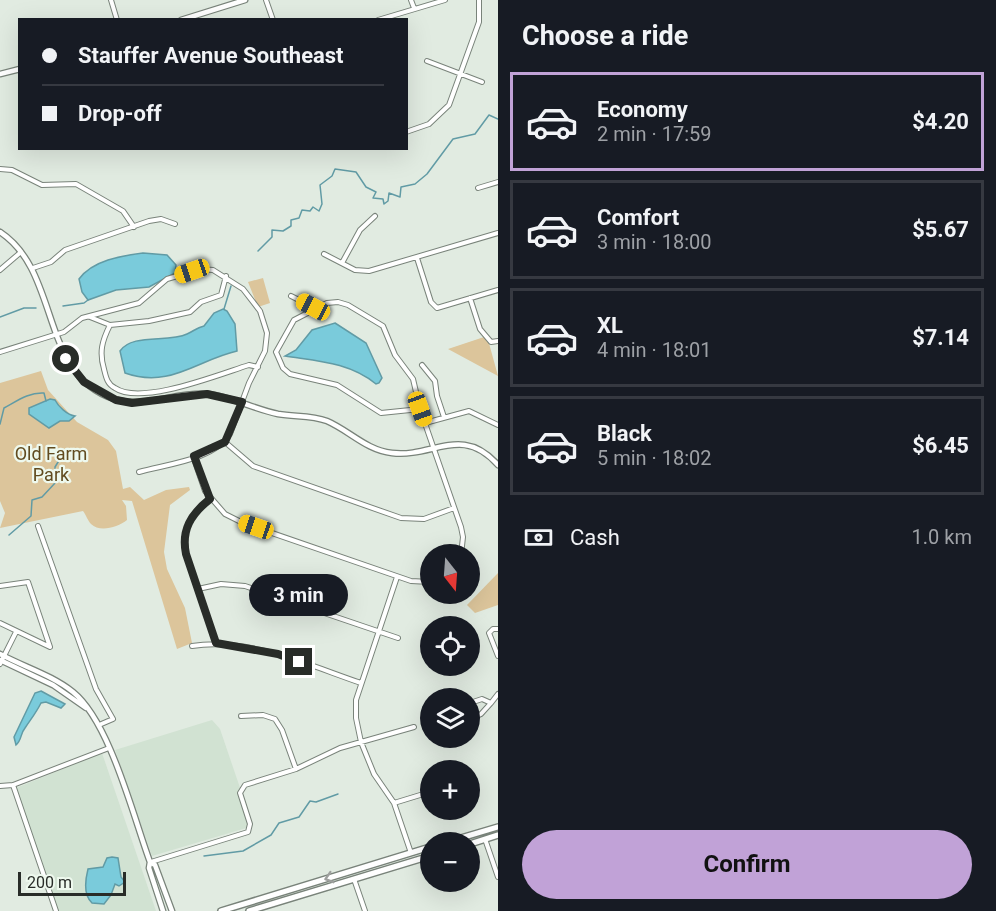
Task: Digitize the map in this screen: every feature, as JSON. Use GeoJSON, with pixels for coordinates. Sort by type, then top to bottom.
{"type":"FeatureCollection","features":[{"type":"Feature","properties":{"kind":"main road"},"geometry":{"type":"LineString","coordinates":[[485,839],[489,832],[498,827]]}},
{"type":"Feature","properties":{"kind":"main road"},"geometry":{"type":"LineString","coordinates":[[480,832],[498,827]]}},
{"type":"Feature","properties":{"kind":"main road"},"geometry":{"type":"LineString","coordinates":[[480,841],[498,835]]}},
{"type":"Feature","properties":{"kind":"main road"},"geometry":{"type":"LineString","coordinates":[[221,911],[420,850]]}},
{"type":"Feature","properties":{"kind":"main road"},"geometry":{"type":"LineString","coordinates":[[402,865],[410,859],[411,853]]}},
{"type":"Feature","properties":{"kind":"main road"},"geometry":{"type":"LineString","coordinates":[[249,911],[420,859]]}},
{"type":"Feature","properties":{"kind":"main road"},"geometry":{"type":"LineString","coordinates":[[354,879],[364,873],[364,867]]}},
{"type":"Feature","properties":{"kind":"main road"},"geometry":{"type":"LineString","coordinates":[[261,907],[268,896]]}},
{"type":"Feature","properties":{"kind":"main road"},"geometry":{"type":"LineString","coordinates":[[249,911],[256,905],[256,900]]}},
{"type":"Feature","properties":{"kind":"street"},"geometry":{"type":"LineString","coordinates":[[111,0],[116,18]]}},
{"type":"Feature","properties":{"kind":"street"},"geometry":{"type":"LineString","coordinates":[[187,18],[245,0]]}},
{"type":"Feature","properties":{"kind":"street"},"geometry":{"type":"LineString","coordinates":[[266,0],[272,18]]}},
{"type":"Feature","properties":{"kind":"street"},"geometry":{"type":"LineString","coordinates":[[411,0],[414,8]]}},
{"type":"Feature","properties":{"kind":"street"},"geometry":{"type":"LineString","coordinates":[[384,18],[445,0]]}},
{"type":"Feature","properties":{"kind":"street"},"geometry":{"type":"LineString","coordinates":[[408,131],[429,124],[443,113],[479,22],[479,0]]}},
{"type":"Feature","properties":{"kind":"street"},"geometry":{"type":"LineString","coordinates":[[427,61],[482,81]]}},
{"type":"Feature","properties":{"kind":"street"},"geometry":{"type":"LineString","coordinates":[[0,75],[18,70]]}},
{"type":"Feature","properties":{"kind":"street"},"geometry":{"type":"LineString","coordinates":[[0,169],[12,170],[42,185],[76,184],[123,211],[134,226]]}},
{"type":"Feature","properties":{"kind":"street"},"geometry":{"type":"LineString","coordinates":[[478,188],[498,182]]}},
{"type":"Feature","properties":{"kind":"street"},"geometry":{"type":"LineString","coordinates":[[342,263],[363,226],[375,216]]}},
{"type":"Feature","properties":{"kind":"street"},"geometry":{"type":"LineString","coordinates":[[33,268],[51,261],[65,250],[134,226],[161,219],[175,224]]}},
{"type":"Feature","properties":{"kind":"street"},"geometry":{"type":"LineString","coordinates":[[0,232],[22,251],[33,268],[66,359],[75,373],[107,397],[132,403],[207,394],[278,414],[323,420],[365,445],[382,452],[405,454],[451,444],[470,446],[498,463]]}},
{"type":"Feature","properties":{"kind":"street"},"geometry":{"type":"LineString","coordinates":[[324,254],[355,270],[369,271],[498,233]]}},
{"type":"Feature","properties":{"kind":"street"},"geometry":{"type":"LineString","coordinates":[[0,270],[22,251]]}},
{"type":"Feature","properties":{"kind":"street"},"geometry":{"type":"LineString","coordinates":[[417,258],[433,306],[443,307],[498,290]]}},
{"type":"Feature","properties":{"kind":"street"},"geometry":{"type":"LineString","coordinates":[[0,352],[58,335],[89,317],[139,303],[167,279],[192,271],[207,269],[226,276],[243,289],[260,311],[267,333],[265,351],[225,442],[194,456],[139,472]]}},
{"type":"Feature","properties":{"kind":"street"},"geometry":{"type":"LineString","coordinates":[[89,317],[110,325],[149,321],[190,312],[201,302],[220,295],[226,276]]}},
{"type":"Feature","properties":{"kind":"street"},"geometry":{"type":"LineString","coordinates":[[291,296],[315,308]]}},
{"type":"Feature","properties":{"kind":"street"},"geometry":{"type":"LineString","coordinates":[[470,298],[483,334],[491,342],[498,341]]}},
{"type":"Feature","properties":{"kind":"street"},"geometry":{"type":"LineString","coordinates":[[420,409],[381,412],[337,385],[290,374],[279,361],[276,352],[294,320],[315,308],[338,302],[383,326],[395,355],[413,379],[420,409],[463,537],[462,544]]}},
{"type":"Feature","properties":{"kind":"street"},"geometry":{"type":"LineString","coordinates":[[110,325],[100,351],[101,358],[107,380],[121,392],[157,391],[249,365],[258,367]]}},
{"type":"Feature","properties":{"kind":"street"},"geometry":{"type":"LineString","coordinates":[[265,351],[276,352]]}},
{"type":"Feature","properties":{"kind":"street"},"geometry":{"type":"LineString","coordinates":[[422,365],[436,383],[437,396],[444,417]]}},
{"type":"Feature","properties":{"kind":"street"},"geometry":{"type":"LineString","coordinates":[[425,423],[469,411],[498,425]]}},
{"type":"Feature","properties":{"kind":"street"},"geometry":{"type":"LineString","coordinates":[[225,442],[253,466],[401,518],[424,519],[454,508]]}},
{"type":"Feature","properties":{"kind":"street"},"geometry":{"type":"LineString","coordinates":[[194,456],[210,499],[234,519],[411,582],[420,582]]}},
{"type":"Feature","properties":{"kind":"street"},"geometry":{"type":"LineString","coordinates":[[210,499],[191,517],[184,541],[216,643]]}},
{"type":"Feature","properties":{"kind":"street"},"geometry":{"type":"LineString","coordinates":[[38,526],[96,689],[113,718],[99,725]]}},
{"type":"Feature","properties":{"kind":"street"},"geometry":{"type":"LineString","coordinates":[[397,576],[361,683],[356,708],[361,742],[374,774],[394,802],[411,853]]}},
{"type":"Feature","properties":{"kind":"street"},"geometry":{"type":"LineString","coordinates":[[0,586],[28,582],[50,647],[0,623]]}},
{"type":"Feature","properties":{"kind":"street"},"geometry":{"type":"LineString","coordinates":[[198,589],[220,584],[245,585],[398,638]]}},
{"type":"Feature","properties":{"kind":"street"},"geometry":{"type":"LineString","coordinates":[[498,629],[493,629],[489,633],[498,656]]}},
{"type":"Feature","properties":{"kind":"street"},"geometry":{"type":"LineString","coordinates":[[16,632],[1,659],[53,685],[88,709],[99,725],[150,862],[155,865],[172,911]]}},
{"type":"Feature","properties":{"kind":"street"},"geometry":{"type":"LineString","coordinates":[[192,646],[216,643],[278,654],[361,683]]}},
{"type":"Feature","properties":{"kind":"street"},"geometry":{"type":"LineString","coordinates":[[480,715],[498,694]]}},
{"type":"Feature","properties":{"kind":"street"},"geometry":{"type":"LineString","coordinates":[[480,700],[491,703]]}},
{"type":"Feature","properties":{"kind":"street"},"geometry":{"type":"LineString","coordinates":[[241,716],[263,715],[275,719],[282,730],[296,769]]}},
{"type":"Feature","properties":{"kind":"street"},"geometry":{"type":"LineString","coordinates":[[150,862],[245,834],[250,824],[241,797],[241,789],[245,785],[296,769],[328,752],[414,727]]}},
{"type":"Feature","properties":{"kind":"street"},"geometry":{"type":"LineString","coordinates":[[0,786],[13,785],[109,748]]}},
{"type":"Feature","properties":{"kind":"street"},"geometry":{"type":"LineString","coordinates":[[13,785],[56,911]]}},
{"type":"Feature","properties":{"kind":"street"},"geometry":{"type":"LineString","coordinates":[[394,802],[420,795]]}},
{"type":"Feature","properties":{"kind":"street"},"geometry":{"type":"LineString","coordinates":[[485,839],[498,877]]}},
{"type":"Feature","properties":{"kind":"street"},"geometry":{"type":"LineString","coordinates":[[150,862],[148,868],[163,911]]}},
{"type":"Feature","properties":{"kind":"street"},"geometry":{"type":"LineString","coordinates":[[152,877],[163,888]]}},
{"type":"Feature","properties":{"kind":"street"},"geometry":{"type":"LineString","coordinates":[[354,879],[365,911]]}},
{"type":"Feature","properties":{"kind":"shaded area"},"geometry":{"type":"Polygon","coordinates":[[[212,720],[220,729],[253,826],[152,856],[115,750],[212,720]]]}},
{"type":"Feature","properties":{"kind":"shaded area"},"geometry":{"type":"Polygon","coordinates":[[[102,753],[156,911],[54,911],[16,788],[102,753]]]}},
{"type":"Feature","properties":{"kind":"green space"},"geometry":{"type":"Polygon","coordinates":[[[263,278],[270,303],[258,307],[248,282],[263,278]]]}},
{"type":"Feature","properties":{"kind":"green space"},"geometry":{"type":"Polygon","coordinates":[[[487,336],[498,376],[448,349],[487,336]]]}},
{"type":"Feature","properties":{"kind":"green space","name":"Old Farm Park"},"geometry":{"type":"Polygon","coordinates":[[[41,371],[48,390],[77,422],[108,440],[116,451],[123,489],[130,487],[144,500],[166,490],[189,487],[190,490],[170,505],[164,552],[167,569],[185,608],[192,643],[177,649],[132,501],[122,500],[126,506],[127,520],[109,528],[95,527],[83,511],[0,528],[5,513],[0,501],[0,383],[41,371]]]}},
{"type":"Feature","properties":{"kind":"green space"},"geometry":{"type":"Polygon","coordinates":[[[498,573],[498,605],[475,613],[467,605],[480,604],[480,592],[498,573]]]}},
{"type":"Feature","properties":{"kind":"water"},"geometry":{"type":"Polygon","coordinates":[[[143,253],[167,255],[176,265],[175,273],[149,287],[116,290],[88,300],[82,292],[79,279],[92,267],[117,258],[143,253]]]}},
{"type":"Feature","properties":{"kind":"water"},"geometry":{"type":"Polygon","coordinates":[[[223,309],[227,311],[235,324],[237,351],[183,371],[156,378],[125,373],[120,351],[126,345],[141,340],[179,337],[204,326],[214,313],[223,309]]]}},
{"type":"Feature","properties":{"kind":"water"},"geometry":{"type":"Polygon","coordinates":[[[335,323],[366,343],[382,378],[379,383],[376,384],[344,367],[285,356],[296,350],[312,330],[335,323]]]}},
{"type":"Feature","properties":{"kind":"water"},"geometry":{"type":"Polygon","coordinates":[[[50,399],[55,400],[63,410],[75,416],[69,421],[60,421],[49,428],[29,414],[29,408],[50,399]]]}},
{"type":"Feature","properties":{"kind":"water"},"geometry":{"type":"Polygon","coordinates":[[[41,691],[65,704],[61,708],[46,702],[41,703],[16,745],[14,737],[35,693],[41,691]]]}},
{"type":"Feature","properties":{"kind":"water"},"geometry":{"type":"Polygon","coordinates":[[[107,858],[118,858],[121,877],[125,882],[119,886],[115,884],[104,904],[92,903],[86,892],[88,869],[103,867],[107,858]]]}},
{"type":"Feature","properties":{"kind":"waterway"},"geometry":{"type":"LineString","coordinates":[[258,251],[272,237],[272,230],[283,231],[291,226],[291,220],[299,218],[302,210],[310,211],[313,207],[319,211],[322,204],[320,185],[332,176],[335,169],[356,172],[366,187],[376,192],[373,198],[383,199],[384,204],[388,201],[389,193],[400,197],[401,187],[415,184],[427,174],[453,139],[475,134],[489,115],[498,119]]}},
{"type":"Feature","properties":{"kind":"waterway"},"geometry":{"type":"LineString","coordinates":[[224,309],[231,286]]}},
{"type":"Feature","properties":{"kind":"waterway"},"geometry":{"type":"LineString","coordinates":[[63,306],[84,303],[88,300]]}},
{"type":"Feature","properties":{"kind":"waterway"},"geometry":{"type":"LineString","coordinates":[[0,317],[24,308],[36,308]]}},
{"type":"Feature","properties":{"kind":"waterway"},"geometry":{"type":"LineString","coordinates":[[0,424],[4,408],[18,400],[28,395],[44,393],[46,401]]}},
{"type":"Feature","properties":{"kind":"waterway"},"geometry":{"type":"LineString","coordinates":[[9,535],[31,516],[32,500],[42,497],[56,482],[55,467],[63,454]]}},
{"type":"Feature","properties":{"kind":"waterway"},"geometry":{"type":"LineString","coordinates":[[204,856],[243,851],[271,835],[279,823],[299,817],[310,801],[316,802],[338,794]]}},
{"type":"Feature","properties":{"kind":"route"},"geometry":{"type":"LineString","coordinates":[[66,359],[84,382],[96,391],[116,400],[132,403],[180,395],[207,394],[242,402],[225,442],[212,450],[194,456],[201,480],[210,499],[191,517],[184,541],[186,554],[216,643],[278,654],[299,662]]}}]}
